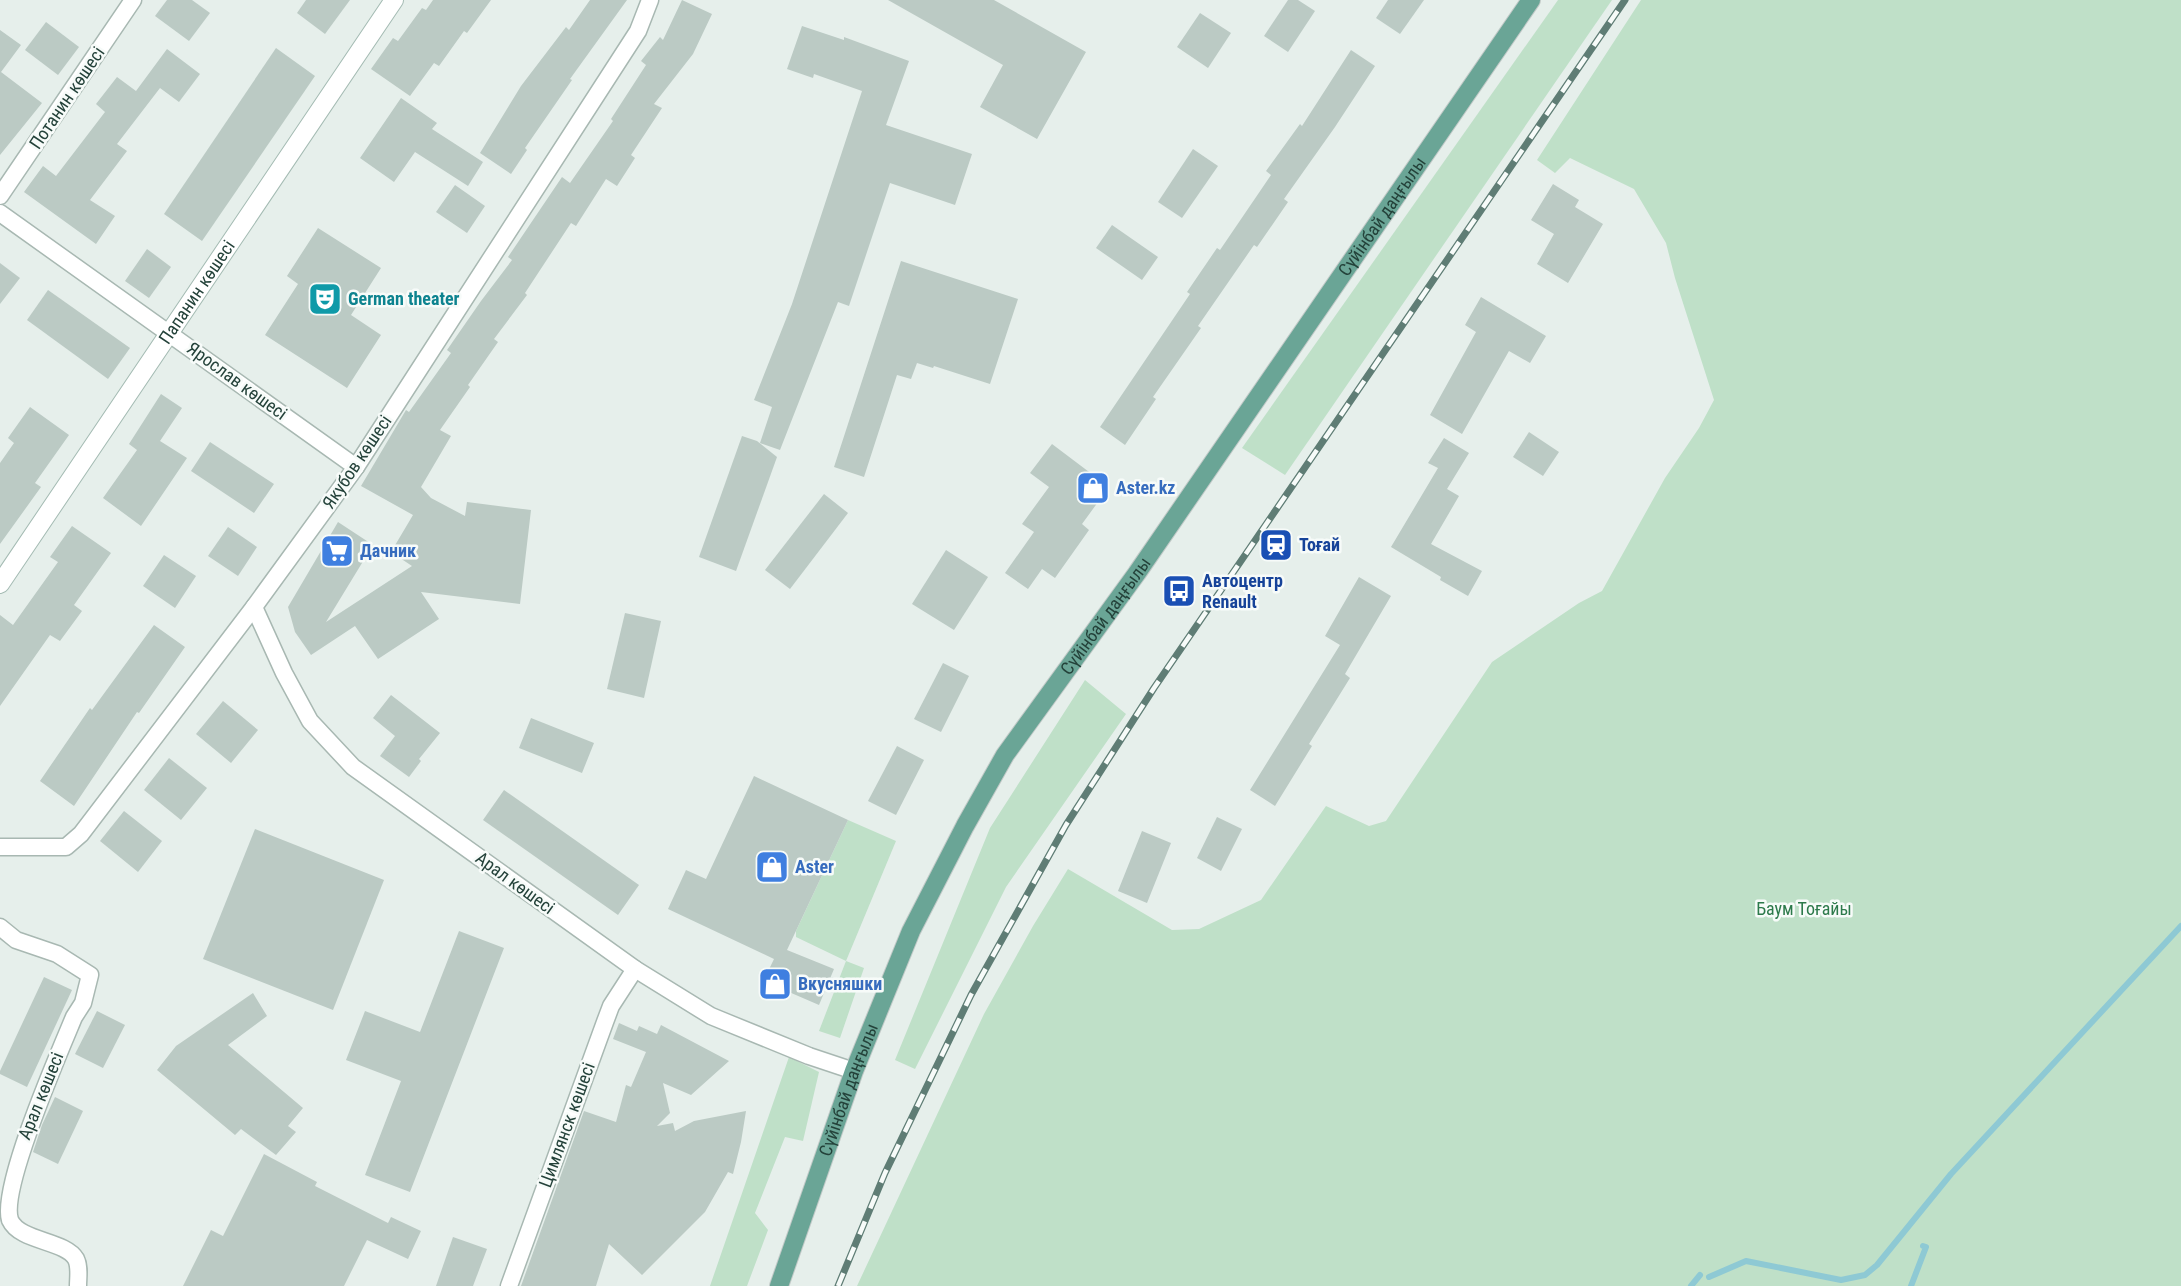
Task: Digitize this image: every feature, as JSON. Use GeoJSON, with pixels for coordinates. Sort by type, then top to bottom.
{"type":"FeatureCollection","features":[{"type":"Feature","properties":{"kind":"main road","name":"Папанин көшесі"},"geometry":{"type":"LineString","coordinates":[[0,584],[394,0]]}},
{"type":"Feature","properties":{"kind":"main road","name":"Сүйінбай даңғылы"},"geometry":{"type":"LineString","coordinates":[[779,1286],[854,1071],[911,931],[965,826],[1005,755],[1137,573],[1531,0]]}},
{"type":"Feature","properties":{"kind":"street","name":"Потанин көшесі"},"geometry":{"type":"LineString","coordinates":[[0,196],[133,0]]}},
{"type":"Feature","properties":{"kind":"street","name":"Якубов көшесі"},"geometry":{"type":"LineString","coordinates":[[0,847],[66,847],[81,834],[254,607],[356,467],[638,31],[650,0]]}},
{"type":"Feature","properties":{"kind":"street","name":"Ярослав көшесі"},"geometry":{"type":"LineString","coordinates":[[0,213],[356,467]]}},
{"type":"Feature","properties":{"kind":"street","name":"Арал көшесі"},"geometry":{"type":"LineString","coordinates":[[254,607],[284,673],[310,721],[353,767],[635,969],[711,1016],[809,1056],[854,1071]]}},
{"type":"Feature","properties":{"kind":"street","name":"Арал көшесі"},"geometry":{"type":"LineString","coordinates":[[0,927],[16,940],[57,954],[90,975],[83,1003],[74,1017],[20,1149],[8,1206],[10,1221],[20,1231],[75,1257],[79,1267],[78,1286]]}},
{"type":"Feature","properties":{"kind":"street","name":"Цимлянск көшесі"},"geometry":{"type":"LineString","coordinates":[[509,1286],[604,1022],[611,1006],[635,969]]}},
{"type":"Feature","properties":{"kind":"green space"},"geometry":{"type":"Polygon","coordinates":[[[1558,0],[1612,0],[1285,475],[1242,448],[1558,0]]]}},
{"type":"Feature","properties":{"kind":"green space","name":"Баум Тоғайы"},"geometry":{"type":"Polygon","coordinates":[[[1641,0],[2181,0],[2181,1286],[857,1286],[984,1014],[1068,869],[1172,930],[1199,929],[1261,900],[1326,806],[1369,826],[1386,821],[1492,662],[1579,603],[1602,591],[1665,478],[1699,428],[1714,400],[1666,243],[1634,189],[1570,158],[1555,173],[1537,160],[1641,0]]]}},
{"type":"Feature","properties":{"kind":"green space"},"geometry":{"type":"Polygon","coordinates":[[[1085,680],[1126,714],[1006,887],[915,1069],[895,1060],[990,828],[1085,680]]]}},
{"type":"Feature","properties":{"kind":"green space"},"geometry":{"type":"Polygon","coordinates":[[[848,820],[896,841],[846,961],[796,937],[796,931],[848,820]]]}},
{"type":"Feature","properties":{"kind":"green space"},"geometry":{"type":"Polygon","coordinates":[[[846,961],[864,968],[840,1038],[819,1031],[846,961]]]}},
{"type":"Feature","properties":{"kind":"green space"},"geometry":{"type":"Polygon","coordinates":[[[789,1057],[819,1072],[803,1141],[785,1137],[755,1213],[768,1230],[747,1286],[710,1286],[789,1057]]]}},
{"type":"Feature","properties":{"kind":"building"},"geometry":{"type":"Polygon","coordinates":[[[167,0],[192,0],[210,13],[189,41],[155,16],[167,0]]]}},
{"type":"Feature","properties":{"kind":"building"},"geometry":{"type":"Polygon","coordinates":[[[306,0],[350,0],[325,34],[297,13],[306,0]]]}},
{"type":"Feature","properties":{"kind":"building"},"geometry":{"type":"Polygon","coordinates":[[[433,0],[491,0],[467,33],[464,31],[439,66],[434,63],[410,96],[371,69],[393,38],[398,41],[422,8],[426,10],[433,0]]]}},
{"type":"Feature","properties":{"kind":"building"},"geometry":{"type":"Polygon","coordinates":[[[590,0],[627,0],[570,79],[572,80],[525,148],[527,150],[511,174],[480,153],[521,86],[566,27],[569,30],[590,0]]]}},
{"type":"Feature","properties":{"kind":"building"},"geometry":{"type":"Polygon","coordinates":[[[682,0],[712,14],[693,54],[654,104],[662,108],[631,155],[635,158],[617,186],[606,179],[576,226],[571,223],[525,293],[527,295],[494,339],[498,342],[440,430],[451,436],[421,487],[431,498],[465,516],[467,502],[531,510],[520,604],[421,592],[439,619],[378,659],[355,626],[311,655],[295,632],[288,607],[338,522],[373,545],[326,622],[412,566],[391,552],[413,515],[361,486],[406,410],[409,412],[451,353],[447,350],[512,260],[508,257],[562,177],[570,183],[613,121],[611,119],[646,65],[641,61],[660,37],[663,40],[682,0]]]}},
{"type":"Feature","properties":{"kind":"building"},"geometry":{"type":"Polygon","coordinates":[[[888,0],[994,0],[1086,52],[1037,139],[980,107],[1003,65],[888,0]]]}},
{"type":"Feature","properties":{"kind":"building"},"geometry":{"type":"Polygon","coordinates":[[[1288,0],[1298,0],[1315,11],[1288,52],[1264,36],[1288,0]]]}},
{"type":"Feature","properties":{"kind":"building"},"geometry":{"type":"Polygon","coordinates":[[[1388,0],[1424,0],[1400,34],[1376,18],[1388,0]]]}},
{"type":"Feature","properties":{"kind":"building"},"geometry":{"type":"Polygon","coordinates":[[[1200,13],[1231,33],[1208,68],[1177,47],[1200,13]]]}},
{"type":"Feature","properties":{"kind":"building"},"geometry":{"type":"Polygon","coordinates":[[[46,22],[79,47],[58,75],[25,50],[46,22]]]}},
{"type":"Feature","properties":{"kind":"building"},"geometry":{"type":"Polygon","coordinates":[[[802,26],[844,40],[844,37],[909,61],[886,125],[972,154],[955,205],[890,183],[849,306],[838,302],[780,450],[760,443],[772,407],[754,400],[792,304],[862,91],[814,74],[813,78],[787,69],[802,26]]]}},
{"type":"Feature","properties":{"kind":"building"},"geometry":{"type":"Polygon","coordinates":[[[0,30],[21,45],[1,72],[42,103],[0,155],[0,30]]]}},
{"type":"Feature","properties":{"kind":"building"},"geometry":{"type":"Polygon","coordinates":[[[276,48],[315,76],[202,241],[164,214],[276,48]]]}},
{"type":"Feature","properties":{"kind":"building"},"geometry":{"type":"Polygon","coordinates":[[[167,49],[200,74],[179,102],[160,88],[117,144],[127,151],[90,200],[115,216],[96,244],[24,192],[43,166],[56,176],[105,112],[96,104],[117,77],[136,91],[167,49]]]}},
{"type":"Feature","properties":{"kind":"building"},"geometry":{"type":"Polygon","coordinates":[[[1351,50],[1375,66],[1284,199],[1288,202],[1257,247],[1254,245],[1198,326],[1201,328],[1153,397],[1156,399],[1125,445],[1100,427],[1190,294],[1187,292],[1217,248],[1220,250],[1271,175],[1266,171],[1300,124],[1302,126],[1351,50]]]}},
{"type":"Feature","properties":{"kind":"building"},"geometry":{"type":"Polygon","coordinates":[[[401,98],[437,123],[432,129],[483,162],[468,186],[415,152],[394,182],[360,158],[401,98]]]}},
{"type":"Feature","properties":{"kind":"building"},"geometry":{"type":"Polygon","coordinates":[[[1193,149],[1218,166],[1182,218],[1158,202],[1193,149]]]}},
{"type":"Feature","properties":{"kind":"building"},"geometry":{"type":"Polygon","coordinates":[[[1553,184],[1579,200],[1575,207],[1603,224],[1568,283],[1537,264],[1554,234],[1531,220],[1553,184]]]}},
{"type":"Feature","properties":{"kind":"building"},"geometry":{"type":"Polygon","coordinates":[[[455,185],[485,206],[467,233],[436,212],[455,185]]]}},
{"type":"Feature","properties":{"kind":"building"},"geometry":{"type":"Polygon","coordinates":[[[1112,225],[1158,257],[1142,280],[1096,248],[1112,225]]]}},
{"type":"Feature","properties":{"kind":"building","name":"German theater"},"geometry":{"type":"Polygon","coordinates":[[[318,228],[381,268],[351,315],[381,335],[347,388],[265,335],[298,284],[287,276],[318,228]]]}},
{"type":"Feature","properties":{"kind":"building"},"geometry":{"type":"Polygon","coordinates":[[[147,249],[171,267],[149,298],[125,281],[147,249]]]}},
{"type":"Feature","properties":{"kind":"building"},"geometry":{"type":"Polygon","coordinates":[[[901,261],[1018,299],[990,384],[934,366],[933,368],[917,363],[911,379],[897,375],[864,477],[834,467],[901,261]]]}},
{"type":"Feature","properties":{"kind":"building"},"geometry":{"type":"Polygon","coordinates":[[[0,263],[20,278],[0,304],[0,263]]]}},
{"type":"Feature","properties":{"kind":"building"},"geometry":{"type":"Polygon","coordinates":[[[48,290],[130,348],[108,379],[27,320],[48,290]]]}},
{"type":"Feature","properties":{"kind":"building"},"geometry":{"type":"Polygon","coordinates":[[[1481,297],[1546,336],[1530,363],[1509,351],[1462,434],[1430,415],[1476,332],[1465,325],[1481,297]]]}},
{"type":"Feature","properties":{"kind":"building"},"geometry":{"type":"Polygon","coordinates":[[[161,394],[182,408],[160,441],[187,458],[141,526],[103,498],[137,450],[129,444],[161,394]]]}},
{"type":"Feature","properties":{"kind":"building"},"geometry":{"type":"Polygon","coordinates":[[[30,407],[69,435],[35,483],[41,487],[0,544],[0,463],[14,443],[8,438],[30,407]]]}},
{"type":"Feature","properties":{"kind":"building"},"geometry":{"type":"Polygon","coordinates":[[[1529,432],[1559,452],[1543,476],[1513,457],[1529,432]]]}},
{"type":"Feature","properties":{"kind":"building"},"geometry":{"type":"Polygon","coordinates":[[[742,436],[757,441],[777,457],[736,571],[699,557],[742,436]]]}},
{"type":"Feature","properties":{"kind":"building"},"geometry":{"type":"Polygon","coordinates":[[[1444,438],[1469,453],[1447,489],[1459,496],[1431,544],[1482,571],[1468,596],[1391,547],[1438,468],[1428,463],[1444,438]]]}},
{"type":"Feature","properties":{"kind":"building"},"geometry":{"type":"Polygon","coordinates":[[[210,442],[274,484],[254,513],[191,471],[210,442]]]}},
{"type":"Feature","properties":{"kind":"building"},"geometry":{"type":"Polygon","coordinates":[[[1052,444],[1109,487],[1082,524],[1089,530],[1055,578],[1042,569],[1028,589],[1005,573],[1034,532],[1022,524],[1049,487],[1030,473],[1052,444]]]}},
{"type":"Feature","properties":{"kind":"building"},"geometry":{"type":"Polygon","coordinates":[[[824,494],[848,513],[790,589],[765,570],[824,494]]]}},
{"type":"Feature","properties":{"kind":"building"},"geometry":{"type":"Polygon","coordinates":[[[72,526],[111,553],[74,605],[82,611],[60,641],[50,635],[0,706],[0,615],[13,625],[58,562],[50,557],[72,526]]]}},
{"type":"Feature","properties":{"kind":"building"},"geometry":{"type":"Polygon","coordinates":[[[228,527],[257,547],[238,576],[208,556],[228,527]]]}},
{"type":"Feature","properties":{"kind":"building"},"geometry":{"type":"Polygon","coordinates":[[[946,550],[988,577],[954,630],[912,604],[946,550]]]}},
{"type":"Feature","properties":{"kind":"building"},"geometry":{"type":"Polygon","coordinates":[[[164,555],[196,576],[175,608],[143,586],[164,555]]]}},
{"type":"Feature","properties":{"kind":"building"},"geometry":{"type":"Polygon","coordinates":[[[1359,577],[1391,596],[1345,674],[1350,678],[1309,744],[1312,746],[1275,806],[1250,790],[1340,645],[1325,636],[1359,577]]]}},
{"type":"Feature","properties":{"kind":"building"},"geometry":{"type":"Polygon","coordinates":[[[625,613],[661,621],[644,698],[607,689],[625,613]]]}},
{"type":"Feature","properties":{"kind":"building"},"geometry":{"type":"Polygon","coordinates":[[[154,625],[185,647],[139,713],[137,712],[74,806],[40,781],[90,708],[92,710],[154,625]]]}},
{"type":"Feature","properties":{"kind":"building"},"geometry":{"type":"Polygon","coordinates":[[[943,663],[969,676],[941,732],[914,719],[943,663]]]}},
{"type":"Feature","properties":{"kind":"building"},"geometry":{"type":"Polygon","coordinates":[[[391,695],[440,733],[419,759],[421,761],[409,777],[380,756],[395,736],[373,718],[391,695]]]}},
{"type":"Feature","properties":{"kind":"building"},"geometry":{"type":"Polygon","coordinates":[[[223,701],[258,730],[231,763],[196,734],[223,701]]]}},
{"type":"Feature","properties":{"kind":"building"},"geometry":{"type":"Polygon","coordinates":[[[531,718],[594,743],[582,773],[519,748],[531,718]]]}},
{"type":"Feature","properties":{"kind":"building"},"geometry":{"type":"Polygon","coordinates":[[[897,746],[924,760],[896,815],[868,801],[897,746]]]}},
{"type":"Feature","properties":{"kind":"building"},"geometry":{"type":"Polygon","coordinates":[[[169,758],[207,788],[181,820],[144,790],[169,758]]]}},
{"type":"Feature","properties":{"kind":"building","name":"Aster"},"geometry":{"type":"Polygon","coordinates":[[[754,776],[848,820],[787,950],[834,969],[819,1005],[782,989],[778,997],[760,988],[774,959],[668,909],[686,870],[706,879],[754,776]]]}},
{"type":"Feature","properties":{"kind":"building"},"geometry":{"type":"Polygon","coordinates":[[[504,790],[639,885],[618,915],[483,820],[504,790]]]}},
{"type":"Feature","properties":{"kind":"building"},"geometry":{"type":"Polygon","coordinates":[[[124,811],[162,841],[138,872],[100,841],[124,811]]]}},
{"type":"Feature","properties":{"kind":"building"},"geometry":{"type":"Polygon","coordinates":[[[1217,817],[1242,829],[1221,871],[1197,858],[1217,817]]]}},
{"type":"Feature","properties":{"kind":"building"},"geometry":{"type":"Polygon","coordinates":[[[255,829],[384,880],[333,1010],[203,959],[255,829]]]}},
{"type":"Feature","properties":{"kind":"building"},"geometry":{"type":"Polygon","coordinates":[[[1142,831],[1171,843],[1147,903],[1118,891],[1142,831]]]}},
{"type":"Feature","properties":{"kind":"building"},"geometry":{"type":"Polygon","coordinates":[[[459,931],[504,948],[410,1192],[365,1175],[401,1081],[346,1060],[365,1011],[420,1032],[459,931]]]}},
{"type":"Feature","properties":{"kind":"building"},"geometry":{"type":"Polygon","coordinates":[[[44,977],[72,990],[27,1087],[0,1074],[0,1071],[44,977]]]}},
{"type":"Feature","properties":{"kind":"building"},"geometry":{"type":"Polygon","coordinates":[[[253,993],[267,1016],[228,1045],[303,1108],[288,1126],[296,1132],[276,1155],[241,1129],[235,1135],[157,1070],[176,1046],[253,993]]]}},
{"type":"Feature","properties":{"kind":"building"},"geometry":{"type":"Polygon","coordinates":[[[97,1011],[125,1025],[103,1068],[75,1054],[97,1011]]]}},
{"type":"Feature","properties":{"kind":"building"},"geometry":{"type":"Polygon","coordinates":[[[619,1023],[637,1031],[639,1026],[657,1034],[661,1025],[729,1061],[691,1095],[663,1083],[670,1113],[657,1126],[673,1123],[675,1131],[694,1121],[746,1111],[733,1174],[728,1172],[705,1212],[642,1275],[609,1244],[596,1286],[521,1286],[584,1111],[616,1122],[626,1085],[631,1087],[646,1052],[613,1039],[619,1023]]]}},
{"type":"Feature","properties":{"kind":"building"},"geometry":{"type":"Polygon","coordinates":[[[55,1097],[83,1111],[58,1164],[33,1152],[55,1097]]]}},
{"type":"Feature","properties":{"kind":"building"},"geometry":{"type":"Polygon","coordinates":[[[264,1154],[317,1182],[315,1186],[388,1223],[391,1217],[421,1231],[408,1259],[367,1240],[344,1286],[183,1286],[211,1230],[223,1236],[264,1154]]]}},
{"type":"Feature","properties":{"kind":"building"},"geometry":{"type":"Polygon","coordinates":[[[453,1237],[487,1249],[473,1286],[436,1286],[453,1237]]]}},
{"type":"Feature","properties":{"kind":"waterway"},"geometry":{"type":"LineString","coordinates":[[1709,1277],[1746,1261],[1841,1280],[1865,1275],[1877,1265],[1951,1174],[2181,926]]}},
{"type":"Feature","properties":{"kind":"waterway"},"geometry":{"type":"LineString","coordinates":[[1911,1286],[1926,1247],[1923,1246]]}},
{"type":"Feature","properties":{"kind":"waterway"},"geometry":{"type":"LineString","coordinates":[[1691,1286],[1700,1275]]}},
{"type":"Feature","properties":{"kind":"railway"},"geometry":{"type":"LineString","coordinates":[[838,1286],[885,1173],[971,995],[1066,825],[1154,688],[1625,0]]}},
{"type":"Feature","properties":{"kind":"place","name":"German theater"},"geometry":{"type":"Point","coordinates":[325,299]}},
{"type":"Feature","properties":{"kind":"place","name":"Aster.kz"},"geometry":{"type":"Point","coordinates":[1093,488]}},
{"type":"Feature","properties":{"kind":"place","name":"Тоғай"},"geometry":{"type":"Point","coordinates":[1276,545]}},
{"type":"Feature","properties":{"kind":"place","name":"Дачник"},"geometry":{"type":"Point","coordinates":[337,551]}},
{"type":"Feature","properties":{"kind":"place","name":"Автоцентр Renault"},"geometry":{"type":"Point","coordinates":[1179,591]}},
{"type":"Feature","properties":{"kind":"place","name":"Aster"},"geometry":{"type":"Point","coordinates":[772,867]}},
{"type":"Feature","properties":{"kind":"place","name":"Вкусняшки"},"geometry":{"type":"Point","coordinates":[775,984]}}]}
